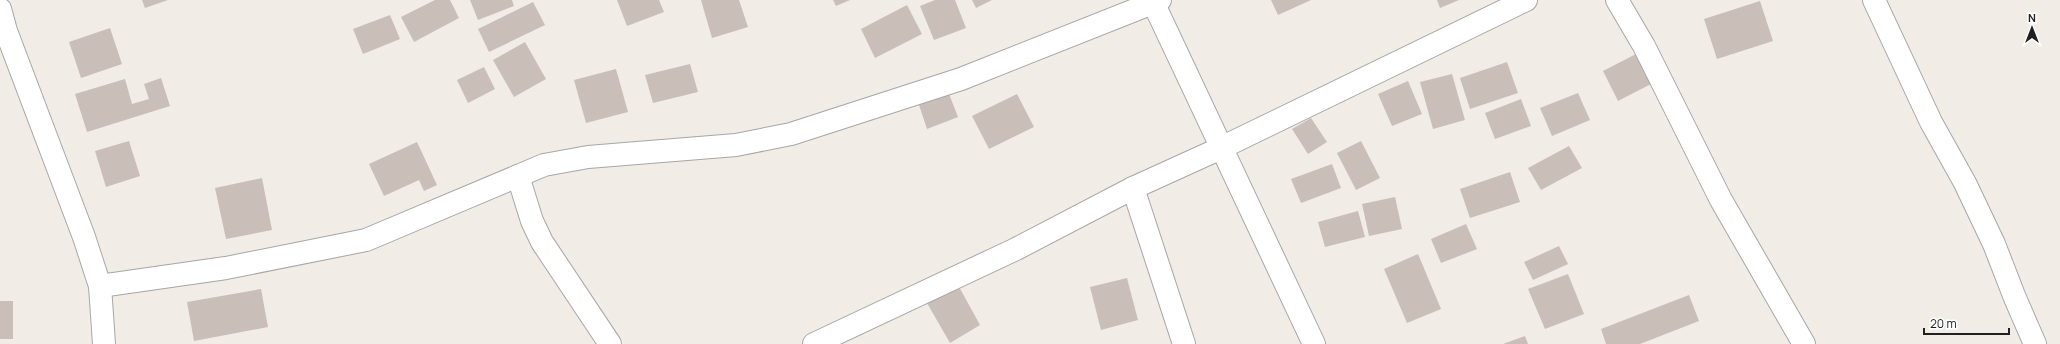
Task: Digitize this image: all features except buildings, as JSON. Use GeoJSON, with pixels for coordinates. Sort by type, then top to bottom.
{"type":"FeatureCollection","features":[{"type":"Feature","properties":{"kind":"street"},"geometry":{"type":"LineString","coordinates":[[814,344],[1016,249],[1133,188],[1221,148],[1526,0]]}},
{"type":"Feature","properties":{"kind":"street"},"geometry":{"type":"LineString","coordinates":[[1616,0],[1644,46],[1721,200],[1804,344]]}},
{"type":"Feature","properties":{"kind":"street"},"geometry":{"type":"LineString","coordinates":[[1874,0],[1931,122],[1965,183],[1994,244],[2035,344]]}},
{"type":"Feature","properties":{"kind":"street"},"geometry":{"type":"LineString","coordinates":[[100,286],[226,268],[366,240],[544,165],[588,157],[736,145],[791,134],[961,79],[1155,1],[1221,148],[1314,344]]}},
{"type":"Feature","properties":{"kind":"street"},"geometry":{"type":"LineString","coordinates":[[0,9],[6,31],[84,237],[100,286],[104,344]]}},
{"type":"Feature","properties":{"kind":"street"},"geometry":{"type":"LineString","coordinates":[[518,176],[532,221],[542,242],[610,344]]}},
{"type":"Feature","properties":{"kind":"street"},"geometry":{"type":"LineString","coordinates":[[1133,188],[1184,344]]}}]}
